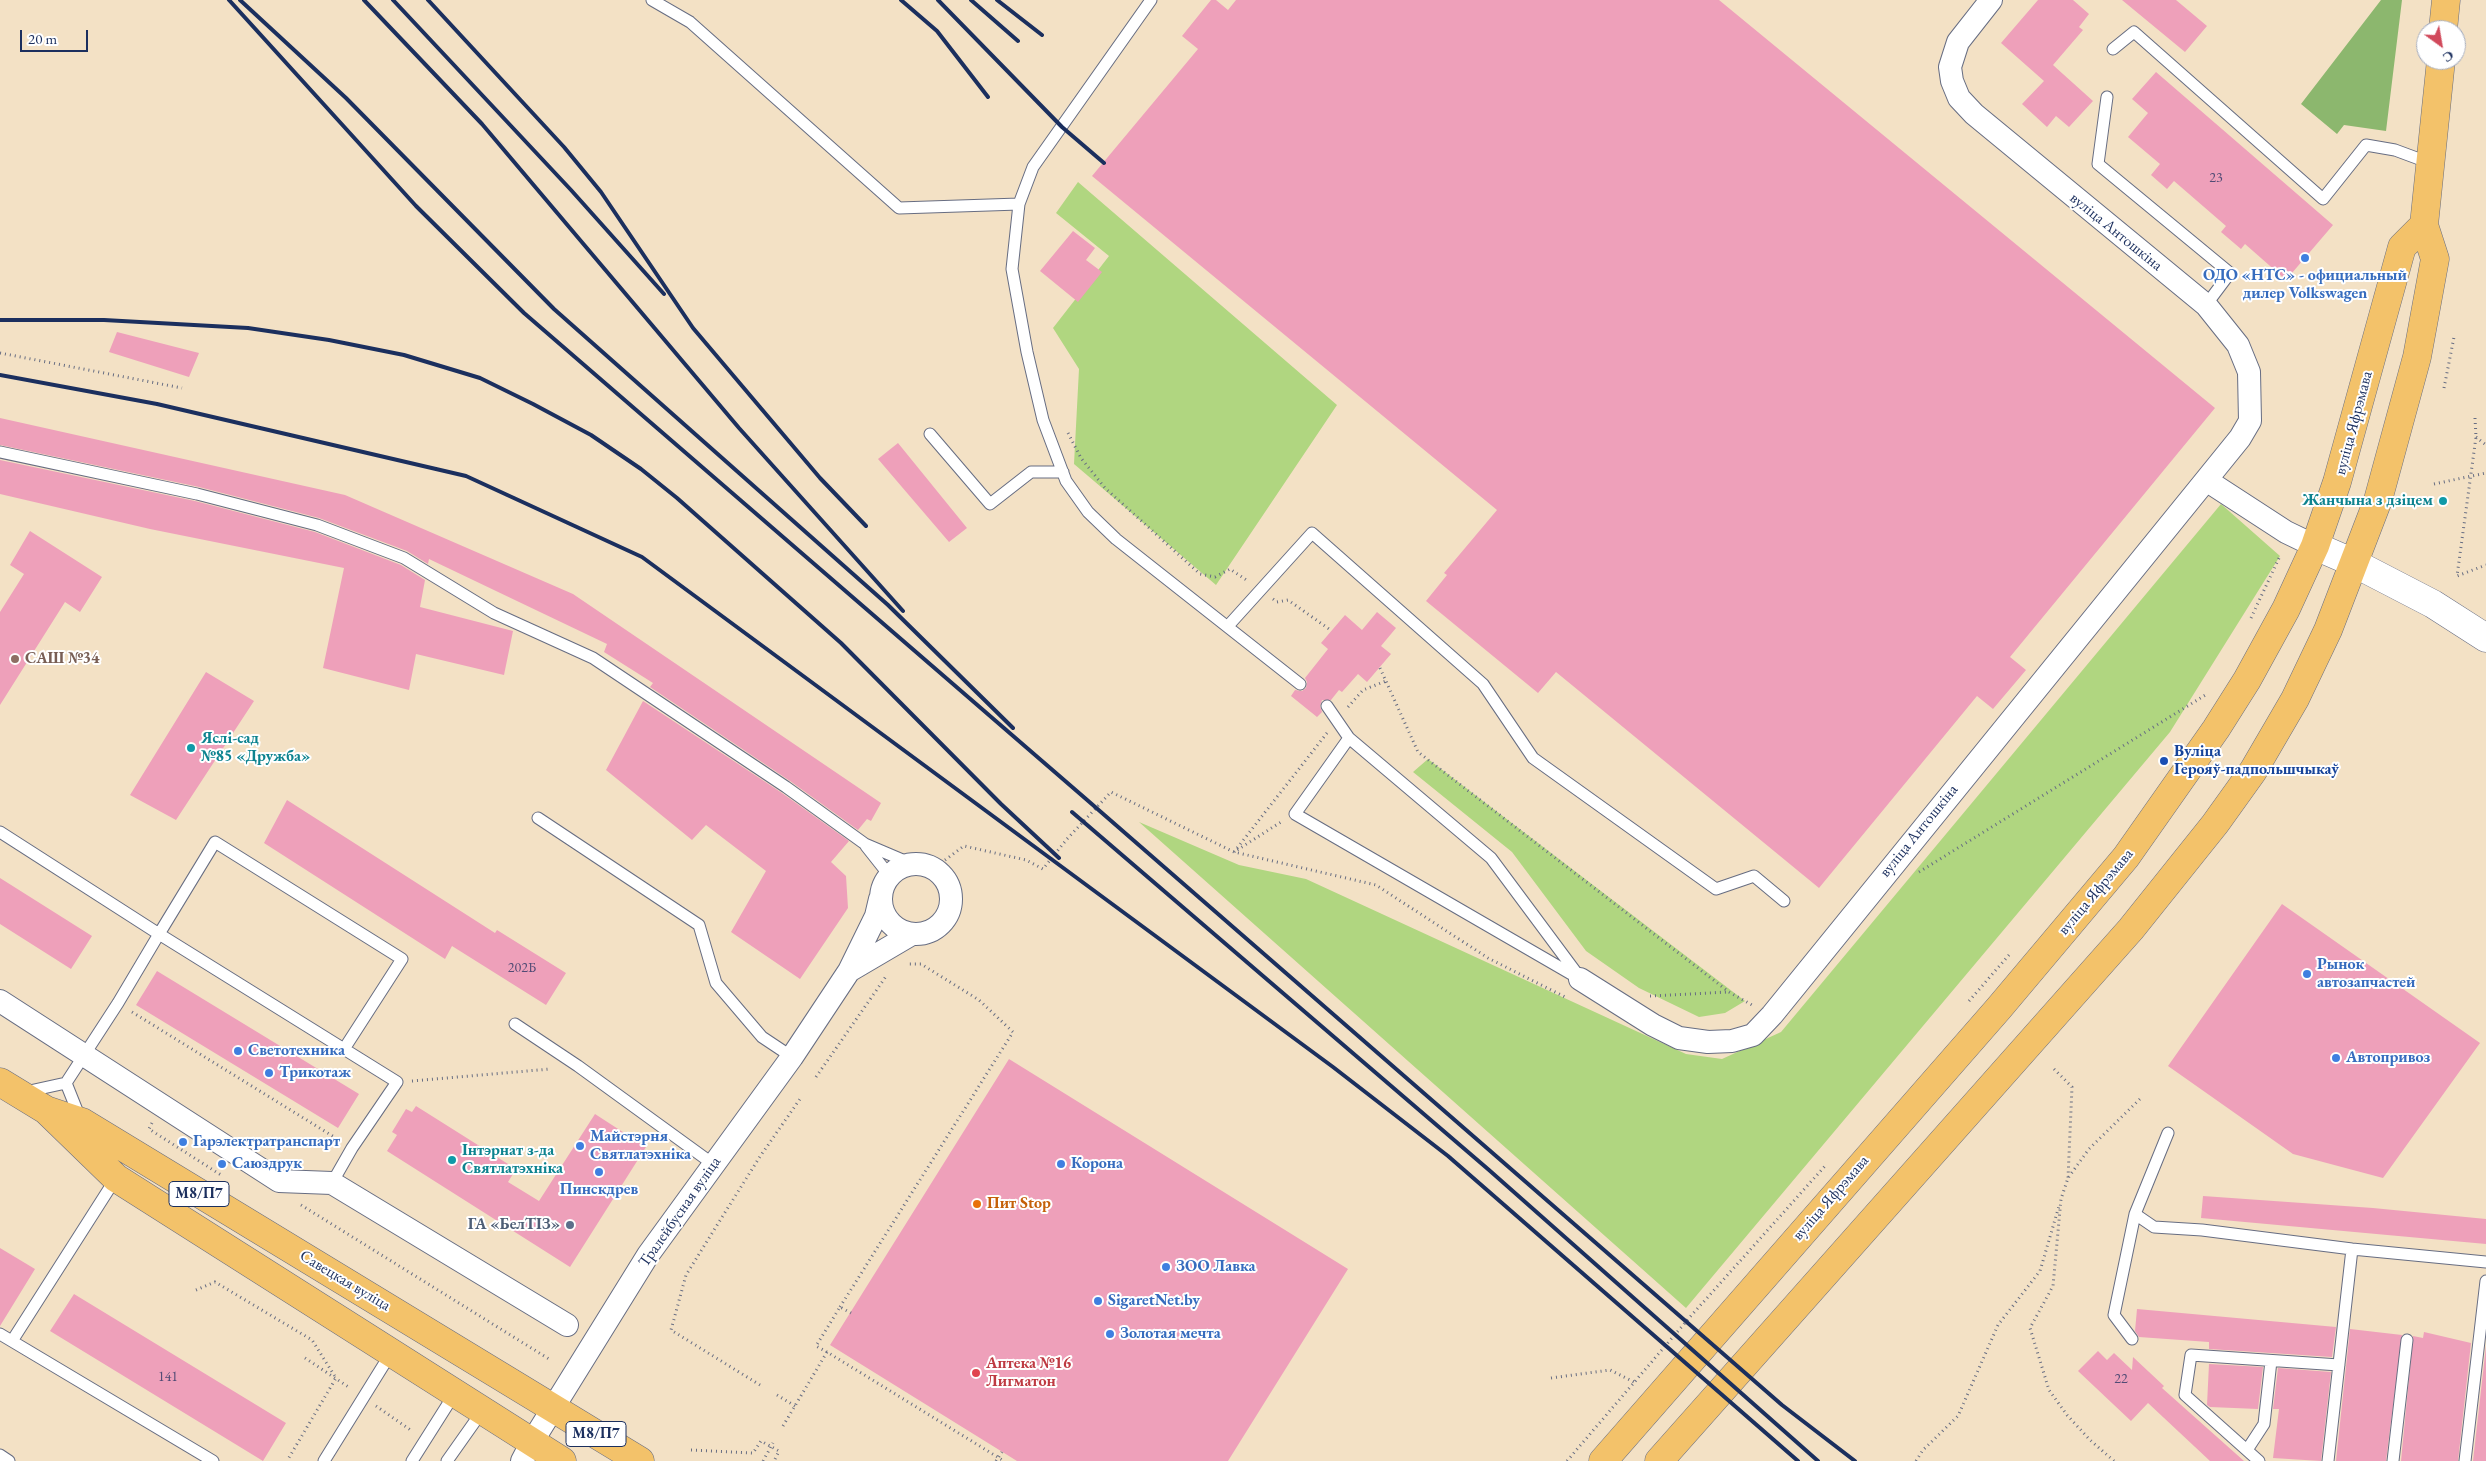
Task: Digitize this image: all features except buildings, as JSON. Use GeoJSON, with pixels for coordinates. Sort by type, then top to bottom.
{"type":"FeatureCollection","features":[{"type":"Feature","properties":{"kind":"main road"},"geometry":{"type":"LineString","coordinates":[[2444,20],[2446,0]]}},
{"type":"Feature","properties":{"kind":"main road"},"geometry":{"type":"LineString","coordinates":[[1659,1461],[2131,929],[2215,824],[2253,770],[2295,699],[2328,630],[2352,562],[2378,500],[2417,357],[2435,259],[2424,226],[2432,164],[2440,70]]}},
{"type":"Feature","properties":{"kind":"main road","name":"вуліца Яфрэмава"},"geometry":{"type":"LineString","coordinates":[[1603,1461],[1999,1008],[2126,857],[2216,729],[2247,680],[2286,608],[2315,546],[2337,482],[2402,248],[2424,226]]}},
{"type":"Feature","properties":{"kind":"main road","name":"Савецкая вуліца"},"geometry":{"type":"LineString","coordinates":[[9,1087],[46,1110],[116,1178],[483,1410],[527,1452],[562,1461]]}},
{"type":"Feature","properties":{"kind":"main road","name":"Савецкая вуліца"},"geometry":{"type":"LineString","coordinates":[[46,1110],[82,1122],[640,1461]]}},
{"type":"Feature","properties":{"kind":"street","name":"вуліца Антошкіна"},"geometry":{"type":"LineString","coordinates":[[1580,979],[1679,1038],[1708,1042],[1732,1041],[1753,1035],[1772,1015],[1853,912],[2240,438],[2250,421],[2249,372],[2238,345],[2206,305],[1974,114],[1959,98],[1952,81],[1950,68],[1958,42],[1991,0]]}},
{"type":"Feature","properties":{"kind":"street"},"geometry":{"type":"LineString","coordinates":[[2206,480],[2286,532],[2352,562],[2433,604],[2486,638]]}},
{"type":"Feature","properties":{"kind":"street"},"geometry":{"type":"LineString","coordinates":[[912,864],[923,864],[933,868],[942,876],[950,891],[950,908],[942,922],[928,932],[912,934],[896,928],[885,916],[882,891],[896,870],[912,864]]}},
{"type":"Feature","properties":{"kind":"street","name":"Тралейбусная вуліца"},"geometry":{"type":"LineString","coordinates":[[527,1452],[648,1255],[792,1057],[849,971],[876,916],[882,891]]}},
{"type":"Feature","properties":{"kind":"street","name":"Тралейбусная вуліца"},"geometry":{"type":"LineString","coordinates":[[849,971],[912,934]]}},
{"type":"Feature","properties":{"kind":"street"},"geometry":{"type":"LineString","coordinates":[[0,1001],[279,1181],[332,1183],[566,1325]]}},
{"type":"Feature","properties":{"kind":"lane"},"geometry":{"type":"LineString","coordinates":[[652,0],[690,22],[899,208],[1019,204]]}},
{"type":"Feature","properties":{"kind":"lane"},"geometry":{"type":"LineString","coordinates":[[1151,0],[1033,167],[1019,204],[1012,269],[1043,420],[1063,472],[1088,512],[1116,539],[1300,684]]}},
{"type":"Feature","properties":{"kind":"lane"},"geometry":{"type":"LineString","coordinates":[[2113,49],[2134,32],[2323,199],[2366,145],[2395,150],[2432,164]]}},
{"type":"Feature","properties":{"kind":"lane"},"geometry":{"type":"LineString","coordinates":[[2107,97],[2098,164],[2230,273],[2206,305]]}},
{"type":"Feature","properties":{"kind":"lane"},"geometry":{"type":"LineString","coordinates":[[930,434],[990,504],[1031,472],[1063,472]]}},
{"type":"Feature","properties":{"kind":"lane"},"geometry":{"type":"LineString","coordinates":[[0,452],[197,494],[317,525],[404,558],[494,613],[593,658],[786,787],[865,844],[912,864]]}},
{"type":"Feature","properties":{"kind":"lane"},"geometry":{"type":"LineString","coordinates":[[1228,626],[1312,533],[1483,684],[1533,758],[1716,888],[1754,876],[1784,901]]}},
{"type":"Feature","properties":{"kind":"lane"},"geometry":{"type":"LineString","coordinates":[[1327,706],[1349,738],[1491,858],[1580,979]]}},
{"type":"Feature","properties":{"kind":"lane"},"geometry":{"type":"LineString","coordinates":[[1349,738],[1294,814],[1580,979]]}},
{"type":"Feature","properties":{"kind":"lane"},"geometry":{"type":"LineString","coordinates":[[538,818],[699,925],[716,984],[762,1037],[792,1057]]}},
{"type":"Feature","properties":{"kind":"lane"},"geometry":{"type":"LineString","coordinates":[[0,832],[159,934],[397,1082],[352,1148],[332,1183]]}},
{"type":"Feature","properties":{"kind":"lane"},"geometry":{"type":"LineString","coordinates":[[66,1083],[118,1003],[215,842],[402,959],[344,1049]]}},
{"type":"Feature","properties":{"kind":"lane"},"geometry":{"type":"LineString","coordinates":[[865,844],[884,870],[882,891]]}},
{"type":"Feature","properties":{"kind":"lane"},"geometry":{"type":"LineString","coordinates":[[515,1024],[578,1066],[713,1164]]}},
{"type":"Feature","properties":{"kind":"lane"},"geometry":{"type":"LineString","coordinates":[[9,1087],[66,1083]]}},
{"type":"Feature","properties":{"kind":"lane"},"geometry":{"type":"LineString","coordinates":[[66,1083],[82,1122]]}},
{"type":"Feature","properties":{"kind":"lane"},"geometry":{"type":"LineString","coordinates":[[2132,1338],[2114,1315],[2135,1214],[2168,1133]]}},
{"type":"Feature","properties":{"kind":"lane"},"geometry":{"type":"LineString","coordinates":[[12,1342],[116,1178]]}},
{"type":"Feature","properties":{"kind":"lane"},"geometry":{"type":"LineString","coordinates":[[2135,1214],[2154,1228],[2202,1230],[2352,1249],[2486,1262]]}},
{"type":"Feature","properties":{"kind":"lane"},"geometry":{"type":"LineString","coordinates":[[2328,1461],[2352,1249]]}},
{"type":"Feature","properties":{"kind":"lane"},"geometry":{"type":"LineString","coordinates":[[2465,1461],[2486,1281]]}},
{"type":"Feature","properties":{"kind":"lane"},"geometry":{"type":"LineString","coordinates":[[0,1334],[194,1456],[214,1461]]}},
{"type":"Feature","properties":{"kind":"lane"},"geometry":{"type":"LineString","coordinates":[[2393,1461],[2407,1340]]}},
{"type":"Feature","properties":{"kind":"lane"},"geometry":{"type":"LineString","coordinates":[[324,1461],[391,1353]]}},
{"type":"Feature","properties":{"kind":"lane"},"geometry":{"type":"LineString","coordinates":[[2259,1461],[2185,1395],[2191,1355],[2339,1365]]}},
{"type":"Feature","properties":{"kind":"lane"},"geometry":{"type":"LineString","coordinates":[[2247,1450],[2264,1424],[2271,1361]]}},
{"type":"Feature","properties":{"kind":"lane"},"geometry":{"type":"LineString","coordinates":[[412,1461],[455,1393]]}},
{"type":"Feature","properties":{"kind":"lane"},"geometry":{"type":"LineString","coordinates":[[447,1461],[483,1410]]}},
{"type":"Feature","properties":{"kind":"lane"},"geometry":{"type":"LineString","coordinates":[[0,1455],[9,1461]]}},
{"type":"Feature","properties":{"kind":"path"},"geometry":{"type":"LineString","coordinates":[[2444,388],[2454,337]]}},
{"type":"Feature","properties":{"kind":"path"},"geometry":{"type":"LineString","coordinates":[[0,353],[182,388]]}},
{"type":"Feature","properties":{"kind":"path"},"geometry":{"type":"LineString","coordinates":[[2475,418],[2476,437],[2458,576],[2486,565]]}},
{"type":"Feature","properties":{"kind":"path"},"geometry":{"type":"LineString","coordinates":[[1067,431],[1081,458],[1105,488],[1200,574],[1216,577],[1230,569],[1277,602],[1288,600],[1332,631]]}},
{"type":"Feature","properties":{"kind":"path"},"geometry":{"type":"LineString","coordinates":[[2476,437],[2486,445]]}},
{"type":"Feature","properties":{"kind":"path"},"geometry":{"type":"LineString","coordinates":[[2434,484],[2486,473]]}},
{"type":"Feature","properties":{"kind":"path"},"geometry":{"type":"LineString","coordinates":[[2249,620],[2280,556]]}},
{"type":"Feature","properties":{"kind":"path"},"geometry":{"type":"LineString","coordinates":[[1380,668],[1418,752],[1729,992],[1759,1009]]}},
{"type":"Feature","properties":{"kind":"path"},"geometry":{"type":"LineString","coordinates":[[1234,852],[1363,690],[1386,680]]}},
{"type":"Feature","properties":{"kind":"path"},"geometry":{"type":"LineString","coordinates":[[1918,873],[2210,693]]}},
{"type":"Feature","properties":{"kind":"path"},"geometry":{"type":"LineString","coordinates":[[933,868],[964,846],[1026,860],[1043,869],[1067,838],[1111,792],[1234,852],[1376,885],[1488,958],[1567,998]]}},
{"type":"Feature","properties":{"kind":"path"},"geometry":{"type":"LineString","coordinates":[[1234,852],[1294,814]]}},
{"type":"Feature","properties":{"kind":"path"},"geometry":{"type":"LineString","coordinates":[[1968,1002],[2012,950]]}},
{"type":"Feature","properties":{"kind":"path"},"geometry":{"type":"LineString","coordinates":[[901,965],[921,964],[979,1000],[1013,1032],[816,1346],[997,1459],[1004,1461]]}},
{"type":"Feature","properties":{"kind":"path"},"geometry":{"type":"LineString","coordinates":[[816,1077],[892,971]]}},
{"type":"Feature","properties":{"kind":"path"},"geometry":{"type":"LineString","coordinates":[[1610,998],[1729,992]]}},
{"type":"Feature","properties":{"kind":"path"},"geometry":{"type":"LineString","coordinates":[[118,1003],[352,1148]]}},
{"type":"Feature","properties":{"kind":"path"},"geometry":{"type":"LineString","coordinates":[[397,1082],[578,1066]]}},
{"type":"Feature","properties":{"kind":"path"},"geometry":{"type":"LineString","coordinates":[[1916,1461],[1923,1450],[1958,1416],[1998,1325],[2040,1271],[2068,1178],[2072,1087],[2054,1069]]}},
{"type":"Feature","properties":{"kind":"path"},"geometry":{"type":"LineString","coordinates":[[760,1385],[671,1330],[686,1275],[759,1158],[800,1099]]}},
{"type":"Feature","properties":{"kind":"path"},"geometry":{"type":"LineString","coordinates":[[2068,1178],[2088,1149],[2140,1099]]}},
{"type":"Feature","properties":{"kind":"path"},"geometry":{"type":"LineString","coordinates":[[149,1129],[224,1177]]}},
{"type":"Feature","properties":{"kind":"path"},"geometry":{"type":"LineString","coordinates":[[1567,1461],[1634,1382],[1827,1164]]}},
{"type":"Feature","properties":{"kind":"path"},"geometry":{"type":"LineString","coordinates":[[2061,1199],[2053,1286],[2030,1328],[2049,1390],[2067,1416],[2114,1461]]}},
{"type":"Feature","properties":{"kind":"path"},"geometry":{"type":"LineString","coordinates":[[293,1200],[549,1359]]}},
{"type":"Feature","properties":{"kind":"path"},"geometry":{"type":"LineString","coordinates":[[196,1290],[215,1282],[312,1340],[336,1378]]}},
{"type":"Feature","properties":{"kind":"path"},"geometry":{"type":"LineString","coordinates":[[840,1307],[850,1313]]}},
{"type":"Feature","properties":{"kind":"path"},"geometry":{"type":"LineString","coordinates":[[783,1426],[827,1352]]}},
{"type":"Feature","properties":{"kind":"path"},"geometry":{"type":"LineString","coordinates":[[305,1358],[363,1396],[424,1440]]}},
{"type":"Feature","properties":{"kind":"path"},"geometry":{"type":"LineString","coordinates":[[1551,1378],[1610,1370],[1634,1382]]}},
{"type":"Feature","properties":{"kind":"path"},"geometry":{"type":"LineString","coordinates":[[287,1461],[336,1378]]}},
{"type":"Feature","properties":{"kind":"path"},"geometry":{"type":"LineString","coordinates":[[777,1395],[795,1406]]}},
{"type":"Feature","properties":{"kind":"path"},"geometry":{"type":"LineString","coordinates":[[691,1450],[753,1453],[761,1441],[772,1445],[779,1451],[774,1461]]}},
{"type":"Feature","properties":{"kind":"path"},"geometry":{"type":"LineString","coordinates":[[763,1461],[772,1445]]}},
{"type":"Feature","properties":{"kind":"path"},"geometry":{"type":"LineString","coordinates":[[997,1459],[1002,1452]]}},
{"type":"Feature","properties":{"kind":"green space"},"geometry":{"type":"Polygon","coordinates":[[[2381,0],[2402,0],[2386,131],[2344,125],[2337,134],[2301,104],[2381,0]]]}},
{"type":"Feature","properties":{"kind":"green space"},"geometry":{"type":"Polygon","coordinates":[[[1078,182],[1337,405],[1216,585],[1074,464],[1079,369],[1053,328],[1109,256],[1056,213],[1078,182]]]}},
{"type":"Feature","properties":{"kind":"green space"},"geometry":{"type":"Polygon","coordinates":[[[2221,504],[2280,556],[2170,732],[1686,1308],[1139,822],[1239,865],[1306,879],[1686,1054],[1722,1059],[1781,1032],[2221,504]]]}},
{"type":"Feature","properties":{"kind":"green space"},"geometry":{"type":"Polygon","coordinates":[[[1428,759],[1745,1001],[1725,1013],[1699,1017],[1639,988],[1586,951],[1512,852],[1413,772],[1428,759]]]}},
{"type":"Feature","properties":{"kind":"railway"},"geometry":{"type":"LineString","coordinates":[[229,0],[416,206],[524,313],[1782,1405],[1855,1461]]}},
{"type":"Feature","properties":{"kind":"railway"},"geometry":{"type":"LineString","coordinates":[[240,0],[346,98],[554,309],[888,605],[1013,728]]}},
{"type":"Feature","properties":{"kind":"railway"},"geometry":{"type":"LineString","coordinates":[[364,0],[482,124],[739,428],[903,611]]}},
{"type":"Feature","properties":{"kind":"railway"},"geometry":{"type":"LineString","coordinates":[[393,0],[571,190],[664,294]]}},
{"type":"Feature","properties":{"kind":"railway"},"geometry":{"type":"LineString","coordinates":[[428,0],[564,147],[601,192],[693,328],[820,478],[866,526]]}},
{"type":"Feature","properties":{"kind":"railway"},"geometry":{"type":"LineString","coordinates":[[901,0],[937,31],[988,97]]}},
{"type":"Feature","properties":{"kind":"railway"},"geometry":{"type":"LineString","coordinates":[[938,0],[1062,127],[1104,163]]}},
{"type":"Feature","properties":{"kind":"railway"},"geometry":{"type":"LineString","coordinates":[[971,0],[1018,41]]}},
{"type":"Feature","properties":{"kind":"railway"},"geometry":{"type":"LineString","coordinates":[[997,0],[1042,35]]}},
{"type":"Feature","properties":{"kind":"railway"},"geometry":{"type":"LineString","coordinates":[[0,320],[104,320],[248,328],[329,340],[404,355],[480,378],[533,404],[591,435],[641,469],[677,498],[841,643],[1001,804],[1059,858]]}},
{"type":"Feature","properties":{"kind":"railway"},"geometry":{"type":"LineString","coordinates":[[0,375],[157,404],[466,476],[642,557],[1333,1067],[1448,1156],[1798,1461]]}},
{"type":"Feature","properties":{"kind":"railway"},"geometry":{"type":"LineString","coordinates":[[1072,812],[1489,1170],[1818,1461]]}},
{"type":"Feature","properties":{"kind":"place","name":"ОДО «НТС» - официальный дилер Volkswagen"},"geometry":{"type":"Point","coordinates":[2305,258]}},
{"type":"Feature","properties":{"kind":"place","name":"Жанчына з дзіцем"},"geometry":{"type":"Point","coordinates":[2443,501]}},
{"type":"Feature","properties":{"kind":"place","name":"САШ №34"},"geometry":{"type":"Point","coordinates":[15,659]}},
{"type":"Feature","properties":{"kind":"place","name":"Яслі-сад №85 «Дружба»"},"geometry":{"type":"Point","coordinates":[191,748]}},
{"type":"Feature","properties":{"kind":"place","name":"Вуліца Герояў-падпольшчыкаў"},"geometry":{"type":"Point","coordinates":[2164,761]}},
{"type":"Feature","properties":{"kind":"place","name":"Рынок автозапчастей"},"geometry":{"type":"Point","coordinates":[2307,974]}},
{"type":"Feature","properties":{"kind":"place","name":"Светотехника"},"geometry":{"type":"Point","coordinates":[238,1051]}},
{"type":"Feature","properties":{"kind":"place","name":"Автопривоз"},"geometry":{"type":"Point","coordinates":[2336,1058]}},
{"type":"Feature","properties":{"kind":"place","name":"Трикотаж"},"geometry":{"type":"Point","coordinates":[269,1073]}},
{"type":"Feature","properties":{"kind":"place","name":"Гарэлектратранспарт"},"geometry":{"type":"Point","coordinates":[183,1142]}},
{"type":"Feature","properties":{"kind":"place","name":"Майстэрня Святлатэхніка"},"geometry":{"type":"Point","coordinates":[580,1146]}},
{"type":"Feature","properties":{"kind":"place","name":"Інтэрнат з-да Святлатэхніка"},"geometry":{"type":"Point","coordinates":[452,1160]}},
{"type":"Feature","properties":{"kind":"place","name":"Саюздрук"},"geometry":{"type":"Point","coordinates":[222,1164]}},
{"type":"Feature","properties":{"kind":"place","name":"Корона"},"geometry":{"type":"Point","coordinates":[1061,1164]}},
{"type":"Feature","properties":{"kind":"place","name":"Пинскдрев"},"geometry":{"type":"Point","coordinates":[599,1172]}},
{"type":"Feature","properties":{"kind":"place","name":"Пит Stop"},"geometry":{"type":"Point","coordinates":[977,1204]}},
{"type":"Feature","properties":{"kind":"place","name":"ГА «БелТІЗ»"},"geometry":{"type":"Point","coordinates":[570,1225]}},
{"type":"Feature","properties":{"kind":"place","name":"ЗОО Лавка"},"geometry":{"type":"Point","coordinates":[1166,1267]}},
{"type":"Feature","properties":{"kind":"place","name":"SigaretNet.by"},"geometry":{"type":"Point","coordinates":[1098,1301]}},
{"type":"Feature","properties":{"kind":"place","name":"Золотая мечта"},"geometry":{"type":"Point","coordinates":[1110,1334]}},
{"type":"Feature","properties":{"kind":"place","name":"Аптека №16 Лигматон"},"geometry":{"type":"Point","coordinates":[976,1373]}}]}
